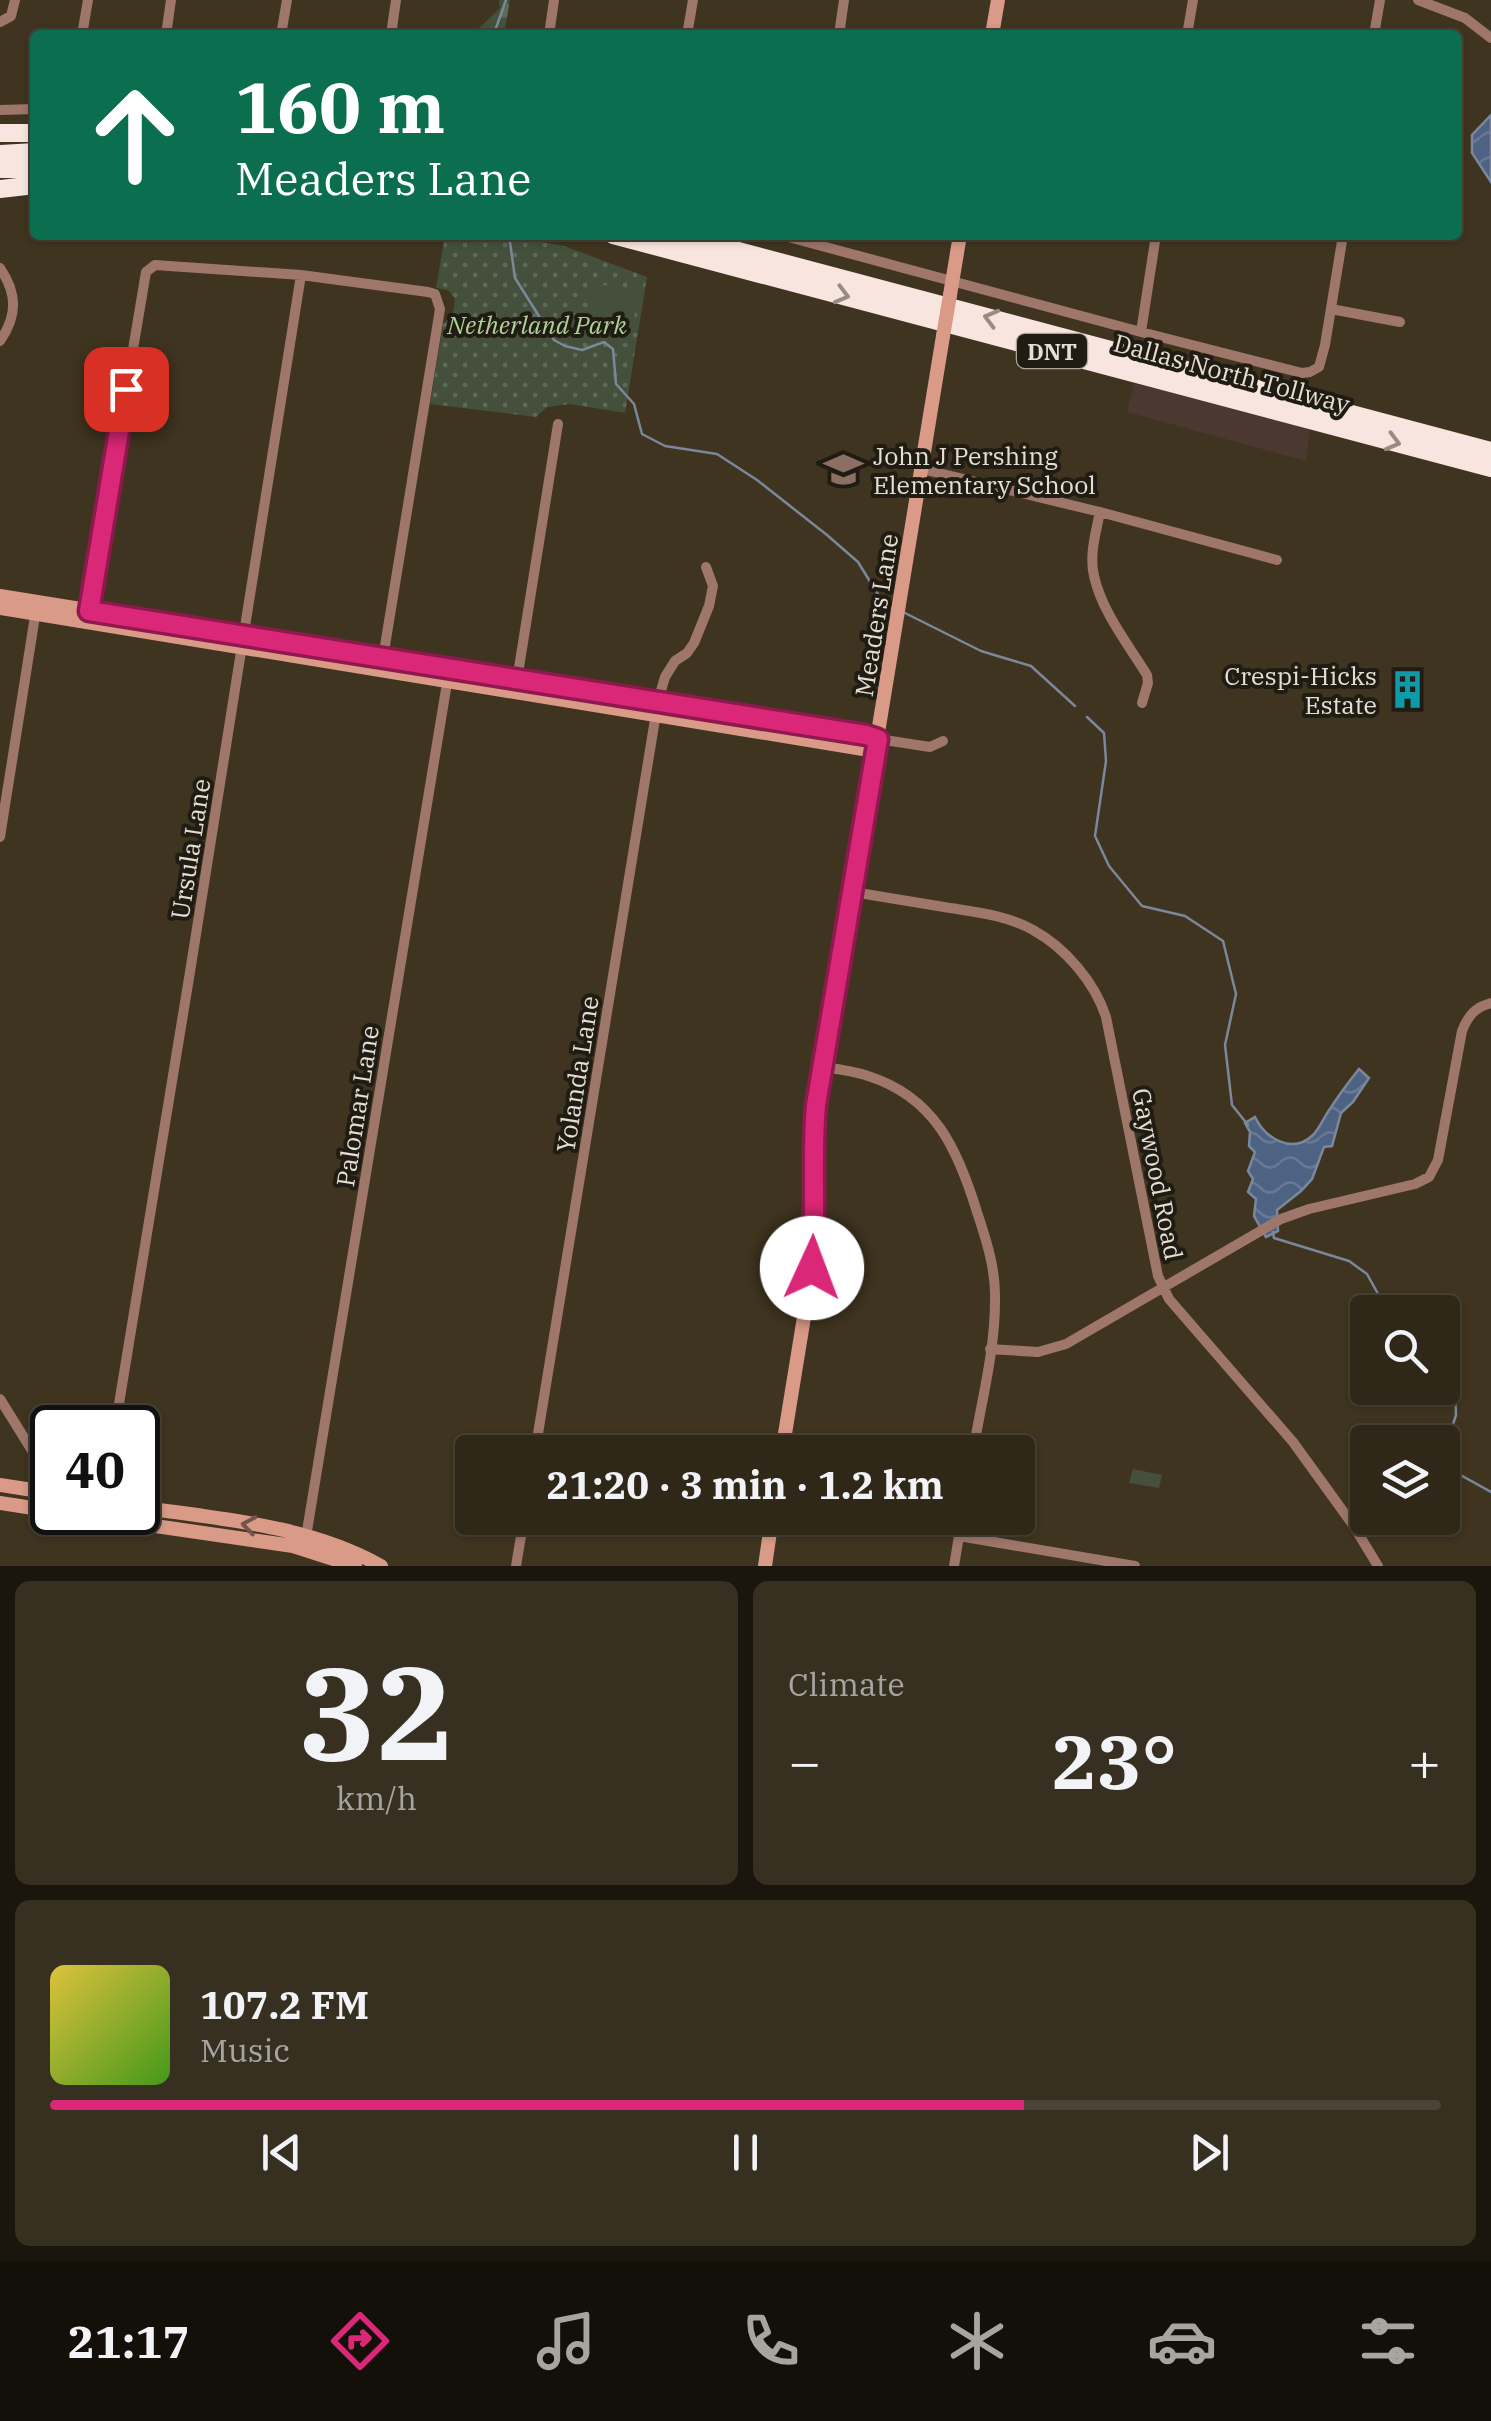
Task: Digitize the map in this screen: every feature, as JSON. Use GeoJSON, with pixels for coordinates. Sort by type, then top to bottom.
{"type":"FeatureCollection","features":[{"type":"Feature","properties":{"kind":"highway"},"geometry":{"type":"LineString","coordinates":[[0,133],[30,133]]}},
{"type":"Feature","properties":{"kind":"highway"},"geometry":{"type":"LineString","coordinates":[[0,154],[30,152]]}},
{"type":"Feature","properties":{"kind":"highway"},"geometry":{"type":"LineString","coordinates":[[0,170],[30,169]]}},
{"type":"Feature","properties":{"kind":"highway"},"geometry":{"type":"LineString","coordinates":[[0,189],[30,186]]}},
{"type":"Feature","properties":{"kind":"highway","name":"Dallas North Tollway"},"geometry":{"type":"LineString","coordinates":[[632,240],[1491,468]]}},
{"type":"Feature","properties":{"kind":"highway","name":"Dallas North Tollway"},"geometry":{"type":"LineString","coordinates":[[697,240],[1491,451]]}},
{"type":"Feature","properties":{"kind":"street"},"geometry":{"type":"LineString","coordinates":[[0,22],[11,16],[14,0]]}},
{"type":"Feature","properties":{"kind":"street"},"geometry":{"type":"LineString","coordinates":[[83,30],[88,0]]}},
{"type":"Feature","properties":{"kind":"street"},"geometry":{"type":"LineString","coordinates":[[167,30],[172,0]]}},
{"type":"Feature","properties":{"kind":"street"},"geometry":{"type":"LineString","coordinates":[[283,30],[288,0]]}},
{"type":"Feature","properties":{"kind":"street"},"geometry":{"type":"LineString","coordinates":[[392,30],[396,0]]}},
{"type":"Feature","properties":{"kind":"street"},"geometry":{"type":"LineString","coordinates":[[549,30],[554,0]]}},
{"type":"Feature","properties":{"kind":"street"},"geometry":{"type":"LineString","coordinates":[[688,30],[693,0]]}},
{"type":"Feature","properties":{"kind":"street"},"geometry":{"type":"LineString","coordinates":[[840,30],[844,0]]}},
{"type":"Feature","properties":{"kind":"street"},"geometry":{"type":"LineString","coordinates":[[993,30],[998,0]]}},
{"type":"Feature","properties":{"kind":"street"},"geometry":{"type":"LineString","coordinates":[[1188,30],[1193,0]]}},
{"type":"Feature","properties":{"kind":"street"},"geometry":{"type":"LineString","coordinates":[[1375,30],[1380,0]]}},
{"type":"Feature","properties":{"kind":"street"},"geometry":{"type":"LineString","coordinates":[[1418,0],[1465,18],[1491,38]]}},
{"type":"Feature","properties":{"kind":"street"},"geometry":{"type":"LineString","coordinates":[[0,110],[30,109]]}},
{"type":"Feature","properties":{"kind":"street"},"geometry":{"type":"LineString","coordinates":[[812,240],[951,288],[1302,373],[1319,367],[1342,240]]}},
{"type":"Feature","properties":{"kind":"street","name":"Meaders Lane"},"geometry":{"type":"LineString","coordinates":[[785,1435],[812,1268],[816,1105],[959,240]]}},
{"type":"Feature","properties":{"kind":"street"},"geometry":{"type":"LineString","coordinates":[[1141,332],[1155,240]]}},
{"type":"Feature","properties":{"kind":"street"},"geometry":{"type":"LineString","coordinates":[[89,611],[146,272],[155,265],[301,275],[428,292],[435,294],[440,309],[383,658]]}},
{"type":"Feature","properties":{"kind":"street"},"geometry":{"type":"LineString","coordinates":[[0,268],[14,295],[8,326],[0,340]]}},
{"type":"Feature","properties":{"kind":"street","name":"Ursula Lane"},"geometry":{"type":"LineString","coordinates":[[119,1405],[301,275]]}},
{"type":"Feature","properties":{"kind":"street"},"geometry":{"type":"LineString","coordinates":[[1331,308],[1400,322]]}},
{"type":"Feature","properties":{"kind":"street"},"geometry":{"type":"LineString","coordinates":[[516,680],[558,424]]}},
{"type":"Feature","properties":{"kind":"street"},"geometry":{"type":"LineString","coordinates":[[922,469],[1277,560]]}},
{"type":"Feature","properties":{"kind":"street"},"geometry":{"type":"LineString","coordinates":[[1100,512],[1093,574],[1104,604],[1147,675],[1142,703]]}},
{"type":"Feature","properties":{"kind":"street","name":"Yolanda Lane"},"geometry":{"type":"LineString","coordinates":[[538,1435],[657,708],[665,677],[694,643],[709,606],[713,586],[706,566]]}},
{"type":"Feature","properties":{"kind":"street"},"geometry":{"type":"LineString","coordinates":[[0,596],[37,608],[657,708],[930,747],[942,741]]}},
{"type":"Feature","properties":{"kind":"street"},"geometry":{"type":"LineString","coordinates":[[0,608],[89,611],[140,625]]}},
{"type":"Feature","properties":{"kind":"street"},"geometry":{"type":"LineString","coordinates":[[0,836],[37,608]]}},
{"type":"Feature","properties":{"kind":"street"},"geometry":{"type":"LineString","coordinates":[[346,658],[383,658],[448,675],[516,680],[657,708]]}},
{"type":"Feature","properties":{"kind":"street","name":"Palomar Lane"},"geometry":{"type":"LineString","coordinates":[[305,1542],[448,675]]}},
{"type":"Feature","properties":{"kind":"street","name":"Gaywood Road"},"geometry":{"type":"LineString","coordinates":[[853,892],[1015,922],[1034,930],[1082,974],[1097,994],[1106,1017],[1163,1288],[1293,1442],[1378,1566]]}},
{"type":"Feature","properties":{"kind":"street"},"geometry":{"type":"LineString","coordinates":[[990,1349],[1022,1353],[1055,1349],[1280,1219],[1429,1177],[1438,1160],[1462,1031],[1472,1012],[1491,1004]]}},
{"type":"Feature","properties":{"kind":"street"},"geometry":{"type":"LineString","coordinates":[[823,1067],[869,1076],[896,1088],[925,1110],[949,1138],[968,1182],[992,1265],[996,1304],[976,1435]]}},
{"type":"Feature","properties":{"kind":"street"},"geometry":{"type":"LineString","coordinates":[[0,1399],[30,1447]]}},
{"type":"Feature","properties":{"kind":"street"},"geometry":{"type":"LineString","coordinates":[[0,1484],[30,1489]]}},
{"type":"Feature","properties":{"kind":"street"},"geometry":{"type":"LineString","coordinates":[[0,1503],[30,1508]]}},
{"type":"Feature","properties":{"kind":"street"},"geometry":{"type":"LineString","coordinates":[[160,1511],[305,1542],[355,1566]]}},
{"type":"Feature","properties":{"kind":"street"},"geometry":{"type":"LineString","coordinates":[[160,1524],[344,1548],[382,1566]]}},
{"type":"Feature","properties":{"kind":"street"},"geometry":{"type":"LineString","coordinates":[[516,1566],[521,1535]]}},
{"type":"Feature","properties":{"kind":"street"},"geometry":{"type":"LineString","coordinates":[[764,1566],[769,1535]]}},
{"type":"Feature","properties":{"kind":"street"},"geometry":{"type":"LineString","coordinates":[[954,1566],[959,1536],[1134,1566]]}},
{"type":"Feature","properties":{"kind":"shaded area"},"geometry":{"type":"Polygon","coordinates":[[[1134,383],[1310,428],[1306,461],[1127,412],[1134,383]]]}},
{"type":"Feature","properties":{"kind":"green space"},"geometry":{"type":"Polygon","coordinates":[[[499,0],[510,0],[505,30],[477,30],[500,8],[499,0]]]}},
{"type":"Feature","properties":{"kind":"green space","name":"Netherland Park"},"geometry":{"type":"Polygon","coordinates":[[[444,240],[531,240],[564,246],[647,277],[625,413],[570,404],[547,407],[536,417],[430,404],[443,324],[453,314],[455,299],[448,290],[436,288],[444,240]]]}},
{"type":"Feature","properties":{"kind":"green space"},"geometry":{"type":"Polygon","coordinates":[[[592,283],[638,291],[632,332],[586,324],[592,283]]]}},
{"type":"Feature","properties":{"kind":"green space"},"geometry":{"type":"Polygon","coordinates":[[[1133,1469],[1162,1475],[1159,1488],[1129,1483],[1133,1469]]]}},
{"type":"Feature","properties":{"kind":"water"},"geometry":{"type":"Polygon","coordinates":[[[1491,115],[1491,182],[1472,153],[1472,135],[1491,115]]]}},
{"type":"Feature","properties":{"kind":"water"},"geometry":{"type":"Polygon","coordinates":[[[1359,1069],[1369,1078],[1341,1113],[1332,1146],[1324,1147],[1312,1179],[1277,1210],[1278,1231],[1266,1237],[1254,1216],[1256,1199],[1248,1192],[1253,1179],[1248,1171],[1255,1152],[1249,1146],[1250,1132],[1245,1123],[1255,1117],[1265,1131],[1280,1141],[1305,1141],[1317,1131],[1359,1069]]]}},
{"type":"Feature","properties":{"kind":"waterway"},"geometry":{"type":"LineString","coordinates":[[494,30],[506,0]]}},
{"type":"Feature","properties":{"kind":"waterway"},"geometry":{"type":"LineString","coordinates":[[510,240],[515,278],[554,340],[582,350],[604,342],[613,349],[616,384],[634,404],[642,434],[665,446],[717,454],[757,480],[858,562],[892,609]]}},
{"type":"Feature","properties":{"kind":"waterway"},"geometry":{"type":"LineString","coordinates":[[905,613],[981,651],[1031,666],[1075,706]]}},
{"type":"Feature","properties":{"kind":"waterway"},"geometry":{"type":"LineString","coordinates":[[1087,717],[1104,733],[1106,761],[1095,836],[1109,866],[1142,906],[1185,916],[1223,941],[1236,994],[1225,1045],[1232,1105],[1248,1125]]}},
{"type":"Feature","properties":{"kind":"waterway"},"geometry":{"type":"LineString","coordinates":[[1273,1232],[1274,1238],[1349,1261],[1367,1274],[1379,1295]]}},
{"type":"Feature","properties":{"kind":"waterway"},"geometry":{"type":"LineString","coordinates":[[1456,1405],[1445,1449],[1455,1472],[1491,1492]]}},
{"type":"Feature","properties":{"kind":"place","name":"John J Pershing Elementary School"},"geometry":{"type":"Point","coordinates":[843,469]}},
{"type":"Feature","properties":{"kind":"place","name":"Crespi-Hicks Estate"},"geometry":{"type":"Point","coordinates":[1407,689]}},
{"type":"Feature","properties":{"kind":"route"},"geometry":{"type":"LineString","coordinates":[[126,389],[89,611],[878,739],[816,1105],[812,1268]]}}]}
